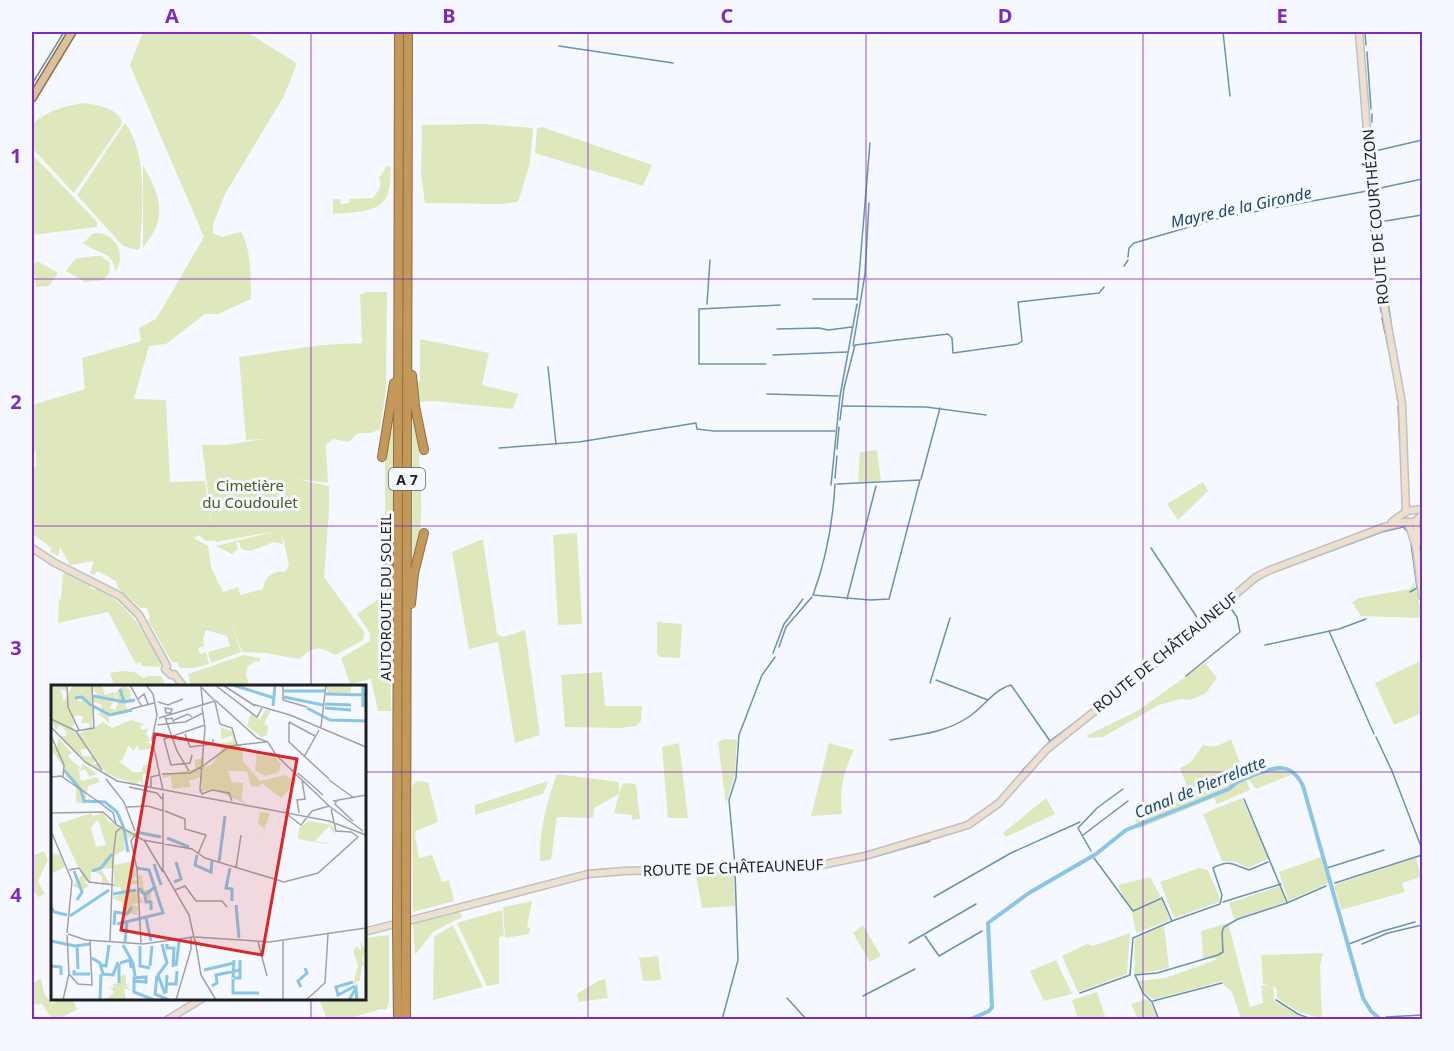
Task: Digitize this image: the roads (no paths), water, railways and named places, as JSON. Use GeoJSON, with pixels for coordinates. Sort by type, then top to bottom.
{"type":"FeatureCollection","features":[{"type":"Feature","properties":{"kind":"highway","name":"AUTOROUTE DU SOLEIL"},"geometry":{"type":"LineString","coordinates":[[398,1020],[398,929],[402,913],[406,648],[399,32]]}},
{"type":"Feature","properties":{"kind":"highway","name":"AUTOROUTE DU SOLEIL"},"geometry":{"type":"LineString","coordinates":[[402,913],[398,711],[409,32]]}},
{"type":"Feature","properties":{"kind":"highway"},"geometry":{"type":"LineString","coordinates":[[403,340],[424,450]]}},
{"type":"Feature","properties":{"kind":"highway"},"geometry":{"type":"LineString","coordinates":[[382,457],[403,340]]}},
{"type":"Feature","properties":{"kind":"highway"},"geometry":{"type":"LineString","coordinates":[[406,648],[413,580],[424,533]]}},
{"type":"Feature","properties":{"kind":"highway"},"geometry":{"type":"LineString","coordinates":[[385,549],[391,576],[394,695],[398,711]]}},
{"type":"Feature","properties":{"kind":"highway","name":"AUTOROUTE DU SOLEIL"},"geometry":{"type":"LineString","coordinates":[[398,929],[406,1020]]}},
{"type":"Feature","properties":{"kind":"main road"},"geometry":{"type":"LineString","coordinates":[[32,90],[68,32]]}},
{"type":"Feature","properties":{"kind":"main road"},"geometry":{"type":"LineString","coordinates":[[32,98],[72,32]]}},
{"type":"Feature","properties":{"kind":"main road","name":"ROUTE DE COURTHÉZON"},"geometry":{"type":"LineString","coordinates":[[1359,32],[1380,287],[1401,396],[1406,517],[1418,559]]}},
{"type":"Feature","properties":{"kind":"main road","name":"ROUTE DE COURTHÉZON"},"geometry":{"type":"LineString","coordinates":[[1406,474],[1417,515],[1422,596]]}},
{"type":"Feature","properties":{"kind":"main road","name":"ROUTE DE CHÂTEAUNEUF"},"geometry":{"type":"LineString","coordinates":[[412,920],[588,874],[826,864],[865,856],[968,825],[999,803],[1046,750],[1256,578],[1270,570],[1406,517],[1417,515],[1422,509]]}},
{"type":"Feature","properties":{"kind":"main road","name":"ROUTE DE CHÂTEAUNEUF"},"geometry":{"type":"LineString","coordinates":[[1406,517],[1417,515]]}},
{"type":"Feature","properties":{"kind":"main road"},"geometry":{"type":"LineString","coordinates":[[32,548],[61,566],[120,596],[139,615],[167,666],[174,670],[174,674],[182,685]]}},
{"type":"Feature","properties":{"kind":"main road"},"geometry":{"type":"LineString","coordinates":[[366,932],[398,929]]}},
{"type":"Feature","properties":{"kind":"main road"},"geometry":{"type":"LineString","coordinates":[[167,1020],[201,1000]]}},
{"type":"Feature","properties":{"kind":"waterway"},"geometry":{"type":"LineString","coordinates":[[32,84],[64,32]]}},
{"type":"Feature","properties":{"kind":"waterway"},"geometry":{"type":"LineString","coordinates":[[1223,32],[1230,96]]}},
{"type":"Feature","properties":{"kind":"waterway"},"geometry":{"type":"LineString","coordinates":[[1365,32],[1366,45]]}},
{"type":"Feature","properties":{"kind":"waterway"},"geometry":{"type":"LineString","coordinates":[[559,46],[673,63]]}},
{"type":"Feature","properties":{"kind":"waterway"},"geometry":{"type":"LineString","coordinates":[[1367,52],[1371,109]]}},
{"type":"Feature","properties":{"kind":"waterway"},"geometry":{"type":"LineString","coordinates":[[1361,94],[1369,205]]}},
{"type":"Feature","properties":{"kind":"waterway"},"geometry":{"type":"LineString","coordinates":[[1372,114],[1372,122]]}},
{"type":"Feature","properties":{"kind":"waterway"},"geometry":{"type":"LineString","coordinates":[[1373,132],[1374,149]]}},
{"type":"Feature","properties":{"kind":"waterway","name":"Mayre de la Gironde"},"geometry":{"type":"LineString","coordinates":[[1391,321],[1383,271],[1375,151],[1422,140]]}},
{"type":"Feature","properties":{"kind":"waterway"},"geometry":{"type":"LineString","coordinates":[[857,300],[870,143]]}},
{"type":"Feature","properties":{"kind":"waterway"},"geometry":{"type":"LineString","coordinates":[[1376,189],[1422,179]]}},
{"type":"Feature","properties":{"kind":"waterway","name":"Mayre de la Gironde"},"geometry":{"type":"LineString","coordinates":[[1128,257],[1129,248],[1134,243],[1220,218],[1367,191]]}},
{"type":"Feature","properties":{"kind":"waterway"},"geometry":{"type":"LineString","coordinates":[[853,346],[865,274],[869,203]]}},
{"type":"Feature","properties":{"kind":"waterway"},"geometry":{"type":"LineString","coordinates":[[1370,211],[1370,217]]}},
{"type":"Feature","properties":{"kind":"waterway"},"geometry":{"type":"LineString","coordinates":[[1379,222],[1422,215]]}},
{"type":"Feature","properties":{"kind":"waterway"},"geometry":{"type":"LineString","coordinates":[[1370,220],[1376,285]]}},
{"type":"Feature","properties":{"kind":"waterway"},"geometry":{"type":"LineString","coordinates":[[707,304],[710,260]]}},
{"type":"Feature","properties":{"kind":"waterway","name":"Mayre de la Gironde"},"geometry":{"type":"LineString","coordinates":[[1124,266],[1128,260]]}},
{"type":"Feature","properties":{"kind":"waterway","name":"Mayre de la Gironde"},"geometry":{"type":"LineString","coordinates":[[840,420],[844,388],[855,345],[948,334],[952,338],[953,353],[1018,344],[1022,341],[1018,302],[1099,293],[1104,287]]}},
{"type":"Feature","properties":{"kind":"waterway"},"geometry":{"type":"LineString","coordinates":[[1377,289],[1381,312]]}},
{"type":"Feature","properties":{"kind":"waterway"},"geometry":{"type":"LineString","coordinates":[[813,299],[857,299]]}},
{"type":"Feature","properties":{"kind":"waterway","name":"Mayre de la Gironde"},"geometry":{"type":"LineString","coordinates":[[831,485],[840,396],[857,304]]}},
{"type":"Feature","properties":{"kind":"waterway"},"geometry":{"type":"LineString","coordinates":[[766,364],[699,364],[699,309],[780,305]]}},
{"type":"Feature","properties":{"kind":"waterway"},"geometry":{"type":"LineString","coordinates":[[1382,318],[1385,333]]}},
{"type":"Feature","properties":{"kind":"waterway"},"geometry":{"type":"LineString","coordinates":[[777,329],[819,328],[828,330],[852,327]]}},
{"type":"Feature","properties":{"kind":"waterway"},"geometry":{"type":"LineString","coordinates":[[1386,337],[1394,374]]}},
{"type":"Feature","properties":{"kind":"waterway"},"geometry":{"type":"LineString","coordinates":[[773,355],[847,352]]}},
{"type":"Feature","properties":{"kind":"waterway"},"geometry":{"type":"LineString","coordinates":[[548,367],[556,444]]}},
{"type":"Feature","properties":{"kind":"waterway"},"geometry":{"type":"LineString","coordinates":[[1395,382],[1398,402]]}},
{"type":"Feature","properties":{"kind":"waterway"},"geometry":{"type":"LineString","coordinates":[[767,394],[838,396]]}},
{"type":"Feature","properties":{"kind":"waterway"},"geometry":{"type":"LineString","coordinates":[[842,406],[926,407],[986,415]]}},
{"type":"Feature","properties":{"kind":"waterway"},"geometry":{"type":"LineString","coordinates":[[1398,406],[1400,442]]}},
{"type":"Feature","properties":{"kind":"waterway"},"geometry":{"type":"LineString","coordinates":[[921,479],[940,408]]}},
{"type":"Feature","properties":{"kind":"waterway"},"geometry":{"type":"LineString","coordinates":[[499,448],[579,442],[696,423],[697,429],[714,431],[835,431]]}},
{"type":"Feature","properties":{"kind":"waterway","name":"Mayre de la Gironde"},"geometry":{"type":"LineString","coordinates":[[837,449],[839,427]]}},
{"type":"Feature","properties":{"kind":"waterway","name":"Mayre de la Gironde"},"geometry":{"type":"LineString","coordinates":[[835,478],[837,456]]}},
{"type":"Feature","properties":{"kind":"waterway"},"geometry":{"type":"LineString","coordinates":[[835,484],[828,540],[813,595],[870,600],[889,599],[920,480],[837,484]]}},
{"type":"Feature","properties":{"kind":"waterway"},"geometry":{"type":"LineString","coordinates":[[847,599],[876,486]]}},
{"type":"Feature","properties":{"kind":"waterway"},"geometry":{"type":"LineString","coordinates":[[1250,586],[1266,575],[1382,532],[1403,527],[1408,532]]}},
{"type":"Feature","properties":{"kind":"waterway"},"geometry":{"type":"LineString","coordinates":[[1410,536],[1417,588],[1410,592]]}},
{"type":"Feature","properties":{"kind":"waterway"},"geometry":{"type":"LineString","coordinates":[[1151,548],[1200,622]]}},
{"type":"Feature","properties":{"kind":"waterway","name":"Mayre de la Gironde"},"geometry":{"type":"LineString","coordinates":[[779,647],[786,627],[812,597]]}},
{"type":"Feature","properties":{"kind":"waterway"},"geometry":{"type":"LineString","coordinates":[[1161,662],[1237,597]]}},
{"type":"Feature","properties":{"kind":"waterway"},"geometry":{"type":"LineString","coordinates":[[1420,597],[1422,607]]}},
{"type":"Feature","properties":{"kind":"waterway","name":"Mayre de la Gironde"},"geometry":{"type":"LineString","coordinates":[[773,653],[784,624],[803,599]]}},
{"type":"Feature","properties":{"kind":"waterway"},"geometry":{"type":"LineString","coordinates":[[1186,676],[1240,632],[1237,617],[1229,606]]}},
{"type":"Feature","properties":{"kind":"waterway"},"geometry":{"type":"LineString","coordinates":[[930,683],[950,618]]}},
{"type":"Feature","properties":{"kind":"waterway"},"geometry":{"type":"LineString","coordinates":[[1265,645],[1339,629],[1366,619]]}},
{"type":"Feature","properties":{"kind":"waterway"},"geometry":{"type":"LineString","coordinates":[[1329,631],[1374,734]]}},
{"type":"Feature","properties":{"kind":"waterway","name":"Mayre de la Gironde"},"geometry":{"type":"LineString","coordinates":[[735,865],[729,800],[736,778],[739,735],[762,675],[775,657]]}},
{"type":"Feature","properties":{"kind":"waterway"},"geometry":{"type":"LineString","coordinates":[[936,680],[988,700]]}},
{"type":"Feature","properties":{"kind":"waterway"},"geometry":{"type":"LineString","coordinates":[[890,740],[932,732],[961,722],[994,694],[1011,685],[1050,741]]}},
{"type":"Feature","properties":{"kind":"waterway"},"geometry":{"type":"LineString","coordinates":[[1096,706],[1110,695]]}},
{"type":"Feature","properties":{"kind":"waterway"},"geometry":{"type":"LineString","coordinates":[[1022,771],[1050,741],[1091,710]]}},
{"type":"Feature","properties":{"kind":"waterway"},"geometry":{"type":"LineString","coordinates":[[1376,737],[1392,771],[1422,849]]}},
{"type":"Feature","properties":{"kind":"waterway","name":"Canal de Pierrelatte"},"geometry":{"type":"LineString","coordinates":[[969,1020],[989,1011],[992,1007],[988,923],[1029,893],[1096,854],[1126,830],[1229,789],[1237,782],[1276,768],[1288,769],[1303,786],[1363,998],[1371,1011],[1381,1020]]}},
{"type":"Feature","properties":{"kind":"waterway"},"geometry":{"type":"LineString","coordinates":[[1091,851],[1078,828],[1097,808],[1123,789]]}},
{"type":"Feature","properties":{"kind":"waterway"},"geometry":{"type":"LineString","coordinates":[[1244,799],[1287,902]]}},
{"type":"Feature","properties":{"kind":"waterway"},"geometry":{"type":"LineString","coordinates":[[1083,835],[1128,801]]}},
{"type":"Feature","properties":{"kind":"waterway"},"geometry":{"type":"LineString","coordinates":[[961,824],[971,820]]}},
{"type":"Feature","properties":{"kind":"waterway"},"geometry":{"type":"LineString","coordinates":[[934,897],[1011,853],[1080,822]]}},
{"type":"Feature","properties":{"kind":"waterway"},"geometry":{"type":"LineString","coordinates":[[834,865],[870,858],[930,841]]}},
{"type":"Feature","properties":{"kind":"waterway"},"geometry":{"type":"LineString","coordinates":[[1327,868],[1384,850]]}},
{"type":"Feature","properties":{"kind":"waterway"},"geometry":{"type":"LineString","coordinates":[[1335,883],[1422,855]]}},
{"type":"Feature","properties":{"kind":"waterway"},"geometry":{"type":"LineString","coordinates":[[1080,993],[1130,975],[1133,938],[1172,921],[1162,898],[1133,911],[1094,858]]}},
{"type":"Feature","properties":{"kind":"waterway"},"geometry":{"type":"LineString","coordinates":[[1172,921],[1220,904],[1222,895],[1213,868],[1228,863],[1249,870],[1268,862]]}},
{"type":"Feature","properties":{"kind":"waterway"},"geometry":{"type":"LineString","coordinates":[[714,866],[733,865]]}},
{"type":"Feature","properties":{"kind":"waterway"},"geometry":{"type":"LineString","coordinates":[[799,869],[809,868]]}},
{"type":"Feature","properties":{"kind":"waterway"},"geometry":{"type":"LineString","coordinates":[[595,870],[608,869]]}},
{"type":"Feature","properties":{"kind":"waterway","name":"Mayre de la Gironde"},"geometry":{"type":"LineString","coordinates":[[722,1020],[738,960],[735,871]]}},
{"type":"Feature","properties":{"kind":"waterway"},"geometry":{"type":"LineString","coordinates":[[559,879],[578,874]]}},
{"type":"Feature","properties":{"kind":"waterway"},"geometry":{"type":"LineString","coordinates":[[454,906],[540,883]]}},
{"type":"Feature","properties":{"kind":"waterway"},"geometry":{"type":"LineString","coordinates":[[1223,902],[1281,884]]}},
{"type":"Feature","properties":{"kind":"waterway"},"geometry":{"type":"LineString","coordinates":[[1159,1020],[1152,1002],[1143,993],[1135,975],[1157,973],[1218,955],[1223,952],[1224,927],[1238,919],[1287,903],[1326,886]]}},
{"type":"Feature","properties":{"kind":"waterway"},"geometry":{"type":"LineString","coordinates":[[494,902],[536,891]]}},
{"type":"Feature","properties":{"kind":"waterway"},"geometry":{"type":"LineString","coordinates":[[909,943],[976,904]]}},
{"type":"Feature","properties":{"kind":"waterway"},"geometry":{"type":"LineString","coordinates":[[412,917],[445,908]]}},
{"type":"Feature","properties":{"kind":"waterway"},"geometry":{"type":"LineString","coordinates":[[1349,944],[1415,922]]}},
{"type":"Feature","properties":{"kind":"waterway"},"geometry":{"type":"LineString","coordinates":[[1362,944],[1388,933],[1422,925]]}},
{"type":"Feature","properties":{"kind":"waterway"},"geometry":{"type":"LineString","coordinates":[[925,936],[939,956],[982,931]]}},
{"type":"Feature","properties":{"kind":"waterway"},"geometry":{"type":"LineString","coordinates":[[863,996],[915,969]]}},
{"type":"Feature","properties":{"kind":"waterway"},"geometry":{"type":"LineString","coordinates":[[1153,1001],[1222,983]]}},
{"type":"Feature","properties":{"kind":"waterway"},"geometry":{"type":"LineString","coordinates":[[787,998],[807,1020]]}},
{"type":"Feature","properties":{"kind":"waterway"},"geometry":{"type":"LineString","coordinates":[[1276,1000],[1298,1014],[1314,1020]]}},
{"type":"Feature","properties":{"kind":"waterway"},"geometry":{"type":"LineString","coordinates":[[1386,1017],[1422,1015]]}},
{"type":"Feature","properties":{"kind":"park label","name":"Cimetière du Coudoulet"},"geometry":{"type":"Point","coordinates":[250,494]}}]}
